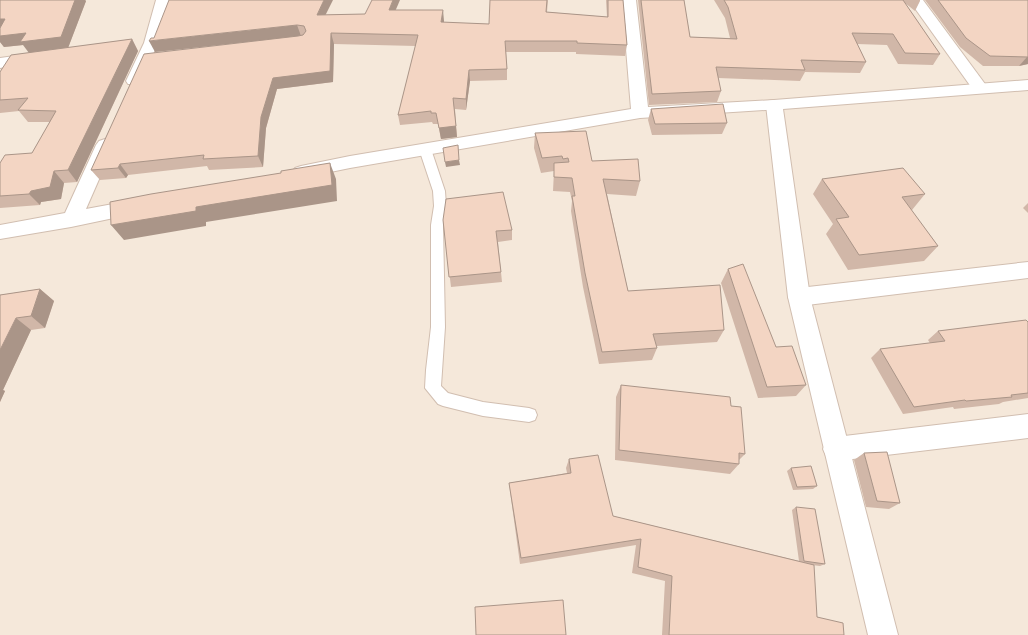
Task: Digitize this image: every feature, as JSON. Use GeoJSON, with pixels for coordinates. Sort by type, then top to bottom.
{"type":"FeatureCollection","features":[{"type":"Feature","properties":{"kind":"street"},"geometry":{"type":"LineString","coordinates":[[128,94],[152,59],[143,44],[163,0]]}},
{"type":"Feature","properties":{"kind":"street"},"geometry":{"type":"LineString","coordinates":[[629,0],[640,114]]}},
{"type":"Feature","properties":{"kind":"street"},"geometry":{"type":"LineString","coordinates":[[916,0],[980,88]]}},
{"type":"Feature","properties":{"kind":"street"},"geometry":{"type":"LineString","coordinates":[[0,63],[53,56]]}},
{"type":"Feature","properties":{"kind":"street"},"geometry":{"type":"LineString","coordinates":[[288,175],[425,149],[640,114],[774,105],[1028,84]]}},
{"type":"Feature","properties":{"kind":"street"},"geometry":{"type":"LineString","coordinates":[[774,105],[799,297],[883,635]]}},
{"type":"Feature","properties":{"kind":"street"},"geometry":{"type":"LineString","coordinates":[[71,220],[112,129]]}},
{"type":"Feature","properties":{"kind":"street"},"geometry":{"type":"LineString","coordinates":[[0,232],[71,220],[156,202]]}},
{"type":"Feature","properties":{"kind":"street"},"geometry":{"type":"LineString","coordinates":[[799,297],[1028,270]]}},
{"type":"Feature","properties":{"kind":"street"},"geometry":{"type":"LineString","coordinates":[[836,449],[1028,426]]}},
{"type":"Feature","properties":{"kind":"lane"},"geometry":{"type":"LineString","coordinates":[[425,149],[439,191],[440,206],[437,225],[438,328],[433,370],[433,388],[443,399],[482,409],[529,415]]}},
{"type":"Feature","properties":{"kind":"shaded area"},"geometry":{"type":"Polygon","coordinates":[[[0,0],[1028,0],[1028,635],[0,635],[0,0]]]}},
{"type":"Feature","properties":{"kind":"building"},"geometry":{"type":"Polygon","coordinates":[[[0,0],[75,0],[61,37],[20,42],[26,33],[0,36],[0,28],[5,19],[0,19],[0,0]]]}},
{"type":"Feature","properties":{"kind":"building"},"geometry":{"type":"Polygon","coordinates":[[[169,0],[324,0],[317,15],[365,14],[372,0],[393,0],[389,10],[443,10],[441,22],[489,24],[490,0],[547,0],[546,12],[608,17],[608,0],[623,0],[627,45],[577,43],[577,41],[505,41],[507,69],[469,70],[466,99],[453,98],[456,126],[439,128],[436,113],[431,113],[431,111],[398,115],[418,35],[331,33],[330,71],[273,78],[261,117],[258,156],[203,159],[204,155],[120,164],[118,168],[91,170],[144,54],[298,36],[303,35],[306,31],[304,26],[297,25],[149,41],[151,38],[154,38],[169,0]]]}},
{"type":"Feature","properties":{"kind":"building"},"geometry":{"type":"Polygon","coordinates":[[[641,0],[684,0],[690,37],[737,39],[728,7],[724,0],[903,0],[940,54],[905,53],[893,34],[852,33],[866,62],[801,60],[805,70],[716,67],[721,91],[652,94],[641,0]]]}},
{"type":"Feature","properties":{"kind":"building"},"geometry":{"type":"Polygon","coordinates":[[[938,0],[1028,0],[1028,57],[990,56],[966,38],[938,0]]]}},
{"type":"Feature","properties":{"kind":"building"},"geometry":{"type":"Polygon","coordinates":[[[132,39],[68,170],[54,171],[50,187],[31,191],[29,194],[0,196],[0,163],[5,155],[32,153],[56,111],[18,110],[28,98],[0,100],[0,72],[11,55],[132,39]]]}},
{"type":"Feature","properties":{"kind":"building"},"geometry":{"type":"Polygon","coordinates":[[[723,104],[727,123],[655,124],[651,109],[723,104]]]}},
{"type":"Feature","properties":{"kind":"building"},"geometry":{"type":"Polygon","coordinates":[[[586,131],[592,161],[638,159],[640,181],[603,179],[628,291],[720,285],[724,330],[653,334],[657,348],[602,352],[585,273],[572,196],[575,196],[572,178],[554,177],[554,163],[569,162],[568,158],[563,159],[562,156],[542,158],[535,133],[586,131]]]}},
{"type":"Feature","properties":{"kind":"building"},"geometry":{"type":"Polygon","coordinates":[[[458,145],[459,160],[445,162],[443,148],[458,145]]]}},
{"type":"Feature","properties":{"kind":"building"},"geometry":{"type":"Polygon","coordinates":[[[330,163],[332,185],[196,207],[196,211],[111,225],[110,202],[281,173],[281,171],[330,163]]]}},
{"type":"Feature","properties":{"kind":"building"},"geometry":{"type":"Polygon","coordinates":[[[903,168],[925,194],[902,197],[938,246],[859,255],[836,219],[849,217],[822,179],[903,168]]]}},
{"type":"Feature","properties":{"kind":"building"},"geometry":{"type":"Polygon","coordinates":[[[503,192],[512,230],[496,231],[501,272],[449,277],[443,220],[446,199],[503,192]]]}},
{"type":"Feature","properties":{"kind":"building"},"geometry":{"type":"Polygon","coordinates":[[[743,264],[776,347],[792,346],[806,385],[767,387],[728,269],[743,264]]]}},
{"type":"Feature","properties":{"kind":"building"},"geometry":{"type":"Polygon","coordinates":[[[40,289],[31,316],[16,318],[0,350],[0,295],[40,289]]]}},
{"type":"Feature","properties":{"kind":"building"},"geometry":{"type":"Polygon","coordinates":[[[1026,320],[1028,322],[1028,393],[1011,395],[1012,397],[965,400],[914,407],[880,349],[945,341],[938,331],[1026,320]]]}},
{"type":"Feature","properties":{"kind":"building"},"geometry":{"type":"Polygon","coordinates":[[[621,385],[730,397],[731,406],[741,407],[745,454],[739,453],[739,464],[619,450],[621,385]]]}},
{"type":"Feature","properties":{"kind":"building"},"geometry":{"type":"Polygon","coordinates":[[[887,452],[900,503],[877,501],[864,453],[887,452]]]}},
{"type":"Feature","properties":{"kind":"building"},"geometry":{"type":"Polygon","coordinates":[[[598,455],[613,516],[814,565],[817,617],[843,623],[844,635],[669,635],[672,576],[638,567],[641,539],[521,558],[509,483],[571,473],[569,459],[598,455]]]}},
{"type":"Feature","properties":{"kind":"building"},"geometry":{"type":"Polygon","coordinates":[[[811,466],[817,486],[797,487],[791,468],[811,466]]]}},
{"type":"Feature","properties":{"kind":"building"},"geometry":{"type":"Polygon","coordinates":[[[796,507],[815,509],[825,564],[804,561],[796,507]]]}},
{"type":"Feature","properties":{"kind":"building"},"geometry":{"type":"Polygon","coordinates":[[[563,600],[566,635],[476,635],[475,607],[563,600]]]}}]}
